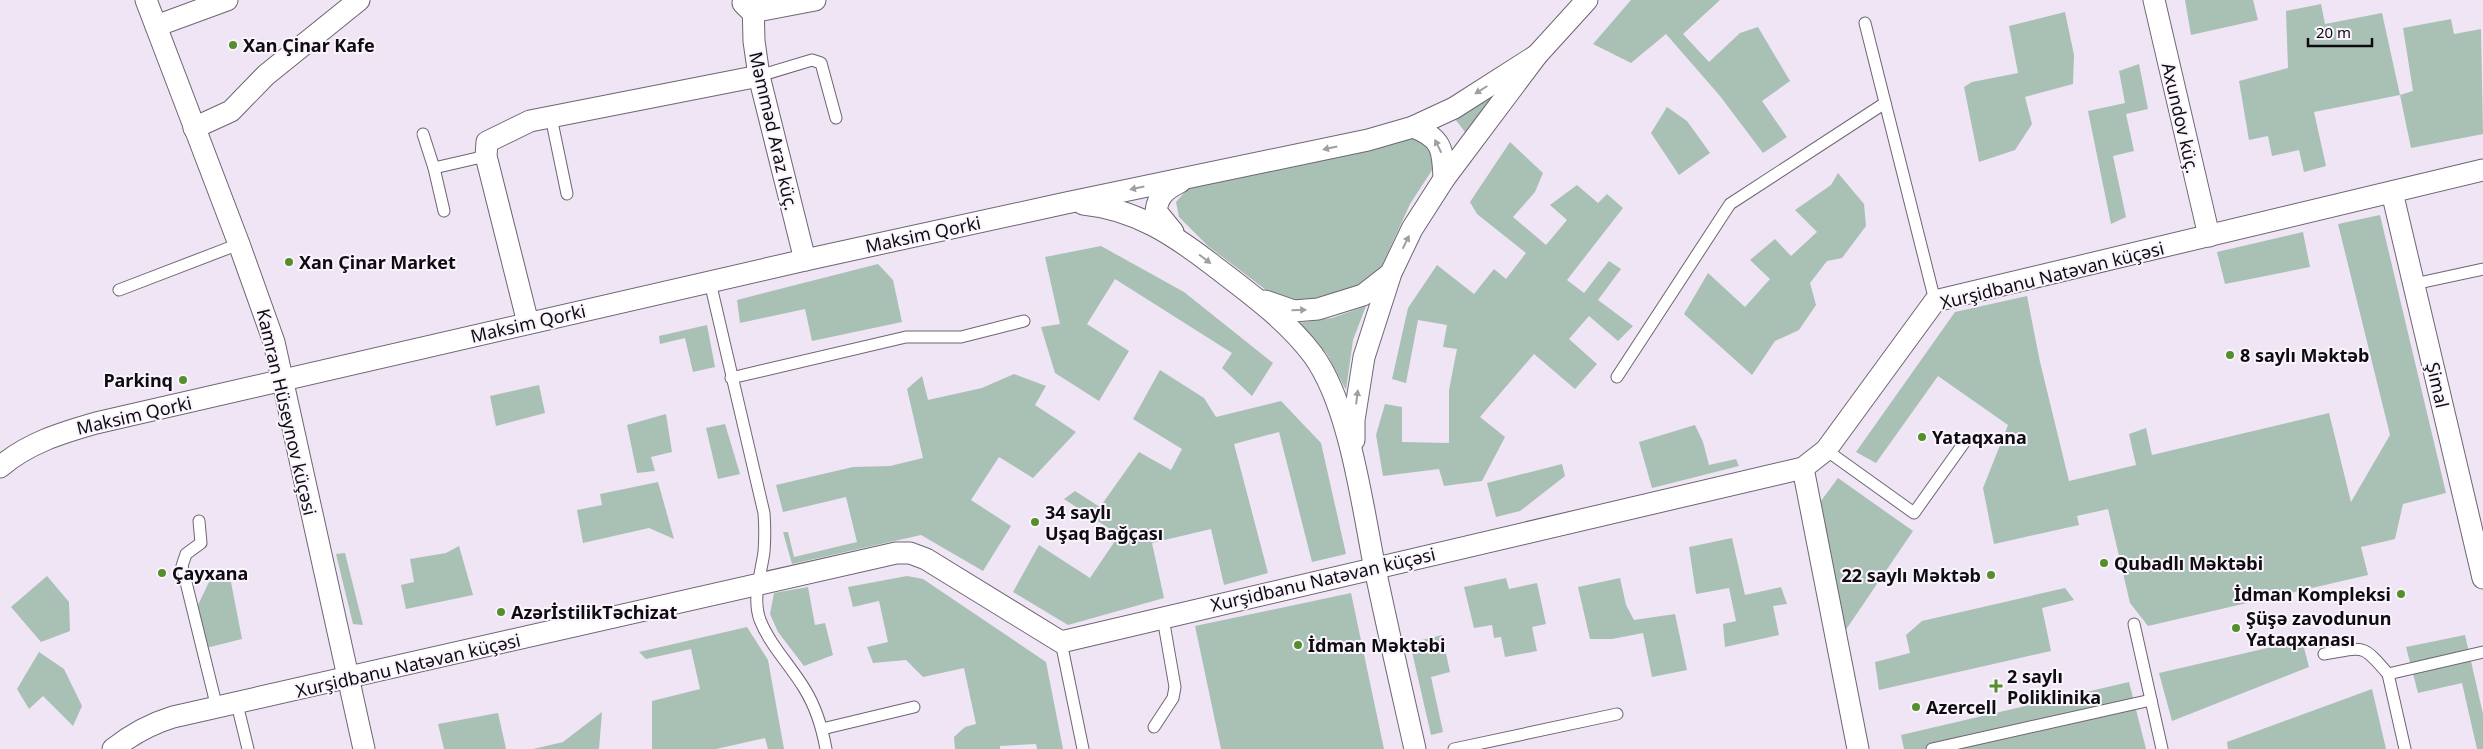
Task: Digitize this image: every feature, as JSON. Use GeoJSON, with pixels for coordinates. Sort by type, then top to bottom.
{"type":"FeatureCollection","features":[{"type":"Feature","properties":{"kind":"street","name":"Kamran Hüseynov küçəsi"},"geometry":{"type":"LineString","coordinates":[[146,0],[263,307],[282,382],[364,749]]}},
{"type":"Feature","properties":{"kind":"street"},"geometry":{"type":"LineString","coordinates":[[156,26],[227,0]]}},
{"type":"Feature","properties":{"kind":"street"},"geometry":{"type":"LineString","coordinates":[[194,128],[231,111],[266,75],[359,0]]}},
{"type":"Feature","properties":{"kind":"street"},"geometry":{"type":"LineString","coordinates":[[748,4],[815,0]]}},
{"type":"Feature","properties":{"kind":"street"},"geometry":{"type":"LineString","coordinates":[[1354,463],[1354,420],[1364,357],[1391,273],[1412,229],[1444,179],[1537,55],[1587,0]]}},
{"type":"Feature","properties":{"kind":"street","name":"Axundov küç."},"geometry":{"type":"LineString","coordinates":[[2154,0],[2209,236]]}},
{"type":"Feature","properties":{"kind":"street","name":"Məmməd Araz küç."},"geometry":{"type":"LineString","coordinates":[[748,4],[759,76],[805,260]]}},
{"type":"Feature","properties":{"kind":"street"},"geometry":{"type":"LineString","coordinates":[[1182,242],[1162,221],[1156,211],[1160,195],[1172,186],[1194,176],[1368,140],[1413,127],[1454,108],[1537,55]]}},
{"type":"Feature","properties":{"kind":"street"},"geometry":{"type":"LineString","coordinates":[[528,323],[486,156],[487,142],[522,124],[759,76]]}},
{"type":"Feature","properties":{"kind":"street"},"geometry":{"type":"LineString","coordinates":[[1413,127],[1430,134],[1438,142],[1443,156],[1444,179]]}},
{"type":"Feature","properties":{"kind":"street","name":"Xurşidbanu Natəvan küçəsi"},"geometry":{"type":"LineString","coordinates":[[113,749],[131,735],[154,723],[896,553],[910,553],[942,568],[1062,642],[1375,566],[1803,468],[1826,450],[1935,301],[2483,170]]}},
{"type":"Feature","properties":{"kind":"street","name":"Maksim Qorki"},"geometry":{"type":"LineString","coordinates":[[0,467],[32,444],[61,432],[805,260],[1194,176]]}},
{"type":"Feature","properties":{"kind":"street","name":"Şimal"},"geometry":{"type":"LineString","coordinates":[[2392,192],[2483,578]]}},
{"type":"Feature","properties":{"kind":"street"},"geometry":{"type":"LineString","coordinates":[[1066,203],[1101,206],[1134,215],[1182,242],[1240,285],[1267,302],[1294,312],[1318,309],[1349,301],[1363,295],[1391,273]]}},
{"type":"Feature","properties":{"kind":"street"},"geometry":{"type":"LineString","coordinates":[[1240,285],[1292,331],[1313,355],[1328,380],[1354,463],[1415,749]]}},
{"type":"Feature","properties":{"kind":"street"},"geometry":{"type":"LineString","coordinates":[[1803,468],[1858,749]]}},
{"type":"Feature","properties":{"kind":"lane"},"geometry":{"type":"LineString","coordinates":[[1865,24],[1935,301]]}},
{"type":"Feature","properties":{"kind":"lane"},"geometry":{"type":"LineString","coordinates":[[759,76],[812,60],[821,62],[836,118]]}},
{"type":"Feature","properties":{"kind":"lane"},"geometry":{"type":"LineString","coordinates":[[1617,378],[1730,204],[1885,103]]}},
{"type":"Feature","properties":{"kind":"lane"},"geometry":{"type":"LineString","coordinates":[[551,117],[567,194]]}},
{"type":"Feature","properties":{"kind":"lane"},"geometry":{"type":"LineString","coordinates":[[423,134],[434,168],[444,211]]}},
{"type":"Feature","properties":{"kind":"lane"},"geometry":{"type":"LineString","coordinates":[[434,168],[486,156]]}},
{"type":"Feature","properties":{"kind":"lane"},"geometry":{"type":"LineString","coordinates":[[119,290],[240,244]]}},
{"type":"Feature","properties":{"kind":"lane"},"geometry":{"type":"LineString","coordinates":[[2414,284],[2483,268]]}},
{"type":"Feature","properties":{"kind":"lane"},"geometry":{"type":"LineString","coordinates":[[710,282],[764,513],[764,551],[757,604],[760,619],[768,637],[804,688],[814,706],[822,729],[826,749]]}},
{"type":"Feature","properties":{"kind":"lane"},"geometry":{"type":"LineString","coordinates":[[731,378],[906,337],[961,337],[1024,321]]}},
{"type":"Feature","properties":{"kind":"lane"},"geometry":{"type":"LineString","coordinates":[[1826,450],[1914,513],[1966,440]]}},
{"type":"Feature","properties":{"kind":"lane"},"geometry":{"type":"LineString","coordinates":[[199,521],[202,543],[186,554],[182,566],[217,708]]}},
{"type":"Feature","properties":{"kind":"lane"},"geometry":{"type":"LineString","coordinates":[[1154,727],[1173,698],[1175,687],[1162,618]]}},
{"type":"Feature","properties":{"kind":"lane"},"geometry":{"type":"LineString","coordinates":[[2134,624],[2162,749]]}},
{"type":"Feature","properties":{"kind":"lane"},"geometry":{"type":"LineString","coordinates":[[1062,642],[1082,749]]}},
{"type":"Feature","properties":{"kind":"lane"},"geometry":{"type":"LineString","coordinates":[[2324,654],[2361,648],[2370,653],[2388,674],[2405,749]]}},
{"type":"Feature","properties":{"kind":"lane"},"geometry":{"type":"LineString","coordinates":[[2388,674],[2483,652]]}},
{"type":"Feature","properties":{"kind":"lane"},"geometry":{"type":"LineString","coordinates":[[1932,749],[2151,700]]}},
{"type":"Feature","properties":{"kind":"lane"},"geometry":{"type":"LineString","coordinates":[[237,704],[248,749]]}},
{"type":"Feature","properties":{"kind":"lane"},"geometry":{"type":"LineString","coordinates":[[822,729],[914,707]]}},
{"type":"Feature","properties":{"kind":"lane"},"geometry":{"type":"LineString","coordinates":[[1454,749],[1616,714]]}},
{"type":"Feature","properties":{"kind":"green space"},"geometry":{"type":"Polygon","coordinates":[[[1631,0],[1720,0],[1683,34],[1709,62],[1740,33],[1758,27],[1790,81],[1762,101],[1787,137],[1763,153],[1720,96],[1666,34],[1631,63],[1593,44],[1631,0]]]}},
{"type":"Feature","properties":{"kind":"green space"},"geometry":{"type":"Polygon","coordinates":[[[2185,0],[2253,0],[2258,20],[2191,35],[2185,0]]]}},
{"type":"Feature","properties":{"kind":"green space"},"geometry":{"type":"Polygon","coordinates":[[[2321,4],[2325,24],[2382,13],[2400,95],[2314,112],[2326,166],[2304,172],[2299,150],[2272,156],[2268,136],[2249,140],[2239,81],[2288,68],[2286,11],[2321,4]]]}},
{"type":"Feature","properties":{"kind":"green space"},"geometry":{"type":"Polygon","coordinates":[[[2065,12],[2074,55],[2073,84],[2025,97],[2032,124],[2015,150],[1979,162],[1964,87],[1972,82],[2018,73],[2009,26],[2065,12]]]}},
{"type":"Feature","properties":{"kind":"green space"},"geometry":{"type":"Polygon","coordinates":[[[2451,19],[2454,34],[2481,29],[2483,134],[2411,148],[2400,95],[2413,91],[2403,28],[2451,19]]]}},
{"type":"Feature","properties":{"kind":"green space"},"geometry":{"type":"Polygon","coordinates":[[[2139,64],[2148,109],[2126,114],[2134,151],[2113,156],[2126,217],[2111,224],[2088,111],[2125,103],[2119,71],[2139,64]]]}},
{"type":"Feature","properties":{"kind":"green space"},"geometry":{"type":"Polygon","coordinates":[[[1514,76],[1465,132],[1452,115],[1514,76]]]}},
{"type":"Feature","properties":{"kind":"green space"},"geometry":{"type":"Polygon","coordinates":[[[1667,107],[1687,121],[1710,153],[1679,175],[1651,133],[1667,107]]]}},
{"type":"Feature","properties":{"kind":"green space"},"geometry":{"type":"Polygon","coordinates":[[[1420,137],[1438,161],[1410,204],[1379,272],[1361,287],[1289,304],[1270,293],[1208,246],[1179,217],[1176,202],[1190,186],[1420,137]]]}},
{"type":"Feature","properties":{"kind":"green space"},"geometry":{"type":"Polygon","coordinates":[[[1510,142],[1543,173],[1535,192],[1513,217],[1546,245],[1567,220],[1550,205],[1577,185],[1598,203],[1607,194],[1623,208],[1567,280],[1584,293],[1609,261],[1621,269],[1598,300],[1633,326],[1618,341],[1589,316],[1569,339],[1597,364],[1575,389],[1534,354],[1480,417],[1505,437],[1482,481],[1444,486],[1439,469],[1383,476],[1376,435],[1385,404],[1402,407],[1402,442],[1449,443],[1449,390],[1457,349],[1443,347],[1447,325],[1418,320],[1406,383],[1392,379],[1408,308],[1437,265],[1474,294],[1494,269],[1506,279],[1526,253],[1477,214],[1470,202],[1510,142]]]}},
{"type":"Feature","properties":{"kind":"green space"},"geometry":{"type":"Polygon","coordinates":[[[1838,173],[1864,204],[1866,226],[1842,258],[1827,261],[1810,283],[1816,305],[1799,330],[1775,341],[1752,375],[1684,314],[1708,273],[1745,307],[1770,279],[1750,260],[1775,239],[1791,256],[1817,232],[1795,210],[1831,185],[1838,173]]]}},
{"type":"Feature","properties":{"kind":"green space"},"geometry":{"type":"Polygon","coordinates":[[[2380,215],[2446,493],[2403,504],[2395,539],[2361,547],[2368,575],[2148,626],[2130,603],[2108,509],[2077,516],[2079,525],[1994,544],[1983,488],[2008,425],[1938,376],[1876,463],[1856,452],[1955,312],[2027,296],[2040,362],[2069,481],[2136,465],[2129,434],[2146,428],[2152,455],[2329,413],[2351,502],[2390,435],[2338,224],[2380,215]]]}},
{"type":"Feature","properties":{"kind":"green space"},"geometry":{"type":"Polygon","coordinates":[[[2303,232],[2310,267],[2225,284],[2217,252],[2303,232]]]}},
{"type":"Feature","properties":{"kind":"green space"},"geometry":{"type":"Polygon","coordinates":[[[1101,246],[1184,292],[1273,363],[1252,396],[1222,368],[1232,353],[1115,279],[1087,324],[1129,351],[1099,401],[1055,373],[1041,327],[1060,324],[1045,257],[1101,246]]]}},
{"type":"Feature","properties":{"kind":"green space"},"geometry":{"type":"Polygon","coordinates":[[[878,264],[893,280],[902,322],[812,341],[805,309],[740,323],[737,300],[878,264]]]}},
{"type":"Feature","properties":{"kind":"green space"},"geometry":{"type":"Polygon","coordinates":[[[1366,306],[1353,340],[1346,390],[1327,354],[1298,323],[1332,318],[1366,306]]]}},
{"type":"Feature","properties":{"kind":"green space"},"geometry":{"type":"Polygon","coordinates":[[[707,325],[715,367],[693,372],[685,338],[660,344],[659,336],[707,325]]]}},
{"type":"Feature","properties":{"kind":"green space"},"geometry":{"type":"Polygon","coordinates":[[[1160,370],[1204,398],[1216,417],[1281,401],[1321,443],[1346,554],[1312,562],[1279,432],[1234,444],[1268,573],[1224,585],[1211,529],[1152,543],[1164,598],[1068,625],[1013,592],[1039,545],[1090,578],[1119,535],[1064,499],[1075,491],[1100,507],[1139,452],[1171,470],[1182,449],[1133,419],[1160,370]]]}},
{"type":"Feature","properties":{"kind":"green space"},"geometry":{"type":"Polygon","coordinates":[[[1014,374],[1046,386],[1035,405],[1076,432],[1033,478],[999,457],[971,500],[1011,526],[983,571],[921,535],[792,564],[783,532],[788,532],[794,557],[857,542],[846,497],[783,512],[776,485],[853,467],[890,466],[923,458],[907,389],[922,376],[928,400],[982,388],[1014,374]]]}},
{"type":"Feature","properties":{"kind":"green space"},"geometry":{"type":"Polygon","coordinates":[[[539,385],[545,413],[496,426],[490,396],[539,385]]]}},
{"type":"Feature","properties":{"kind":"green space"},"geometry":{"type":"Polygon","coordinates":[[[666,414],[672,452],[651,457],[655,471],[637,473],[627,425],[666,414]]]}},
{"type":"Feature","properties":{"kind":"green space"},"geometry":{"type":"Polygon","coordinates":[[[725,424],[740,474],[718,479],[706,428],[725,424]]]}},
{"type":"Feature","properties":{"kind":"green space"},"geometry":{"type":"Polygon","coordinates":[[[1695,425],[1703,442],[1709,465],[1736,459],[1739,466],[1652,488],[1639,442],[1695,425]]]}},
{"type":"Feature","properties":{"kind":"green space"},"geometry":{"type":"Polygon","coordinates":[[[1562,464],[1565,476],[1520,511],[1496,517],[1487,483],[1562,464]]]}},
{"type":"Feature","properties":{"kind":"green space"},"geometry":{"type":"Polygon","coordinates":[[[1838,478],[1913,531],[1845,631],[1815,509],[1838,478]]]}},
{"type":"Feature","properties":{"kind":"green space"},"geometry":{"type":"Polygon","coordinates":[[[658,482],[674,539],[649,528],[583,543],[577,510],[602,505],[600,494],[658,482]]]}},
{"type":"Feature","properties":{"kind":"green space"},"geometry":{"type":"Polygon","coordinates":[[[1732,538],[1745,595],[1781,587],[1787,604],[1773,606],[1779,635],[1725,647],[1723,624],[1736,621],[1729,588],[1696,594],[1689,547],[1732,538]]]}},
{"type":"Feature","properties":{"kind":"green space"},"geometry":{"type":"Polygon","coordinates":[[[459,546],[473,595],[406,609],[401,585],[414,582],[410,559],[446,553],[459,546]]]}},
{"type":"Feature","properties":{"kind":"green space"},"geometry":{"type":"Polygon","coordinates":[[[345,553],[363,625],[353,624],[336,554],[345,553]]]}},
{"type":"Feature","properties":{"kind":"green space"},"geometry":{"type":"Polygon","coordinates":[[[47,576],[69,602],[70,631],[41,642],[11,607],[47,576]]]}},
{"type":"Feature","properties":{"kind":"green space"},"geometry":{"type":"Polygon","coordinates":[[[907,576],[923,579],[1046,662],[1063,749],[1037,749],[1036,744],[1000,746],[1000,749],[955,749],[954,737],[965,727],[976,724],[964,668],[923,677],[906,660],[873,663],[867,647],[888,642],[879,601],[853,607],[848,587],[907,576]]]}},
{"type":"Feature","properties":{"kind":"green space"},"geometry":{"type":"Polygon","coordinates":[[[230,577],[242,639],[206,648],[198,605],[209,582],[230,577]]]}},
{"type":"Feature","properties":{"kind":"green space"},"geometry":{"type":"Polygon","coordinates":[[[1506,578],[1509,589],[1537,583],[1546,624],[1532,627],[1537,651],[1505,657],[1501,637],[1494,638],[1492,625],[1474,628],[1464,587],[1506,578]]]}},
{"type":"Feature","properties":{"kind":"green space"},"geometry":{"type":"Polygon","coordinates":[[[1620,578],[1626,605],[1634,620],[1675,614],[1687,670],[1652,677],[1643,633],[1612,639],[1590,639],[1578,587],[1620,578]]]}},
{"type":"Feature","properties":{"kind":"green space"},"geometry":{"type":"Polygon","coordinates":[[[808,587],[815,625],[825,623],[833,655],[804,666],[778,632],[770,614],[774,593],[808,587]]]}},
{"type":"Feature","properties":{"kind":"green space"},"geometry":{"type":"Polygon","coordinates":[[[2065,588],[2074,600],[2042,608],[2051,651],[1879,690],[1875,662],[1910,653],[1906,635],[1922,621],[2065,588]]]}},
{"type":"Feature","properties":{"kind":"green space"},"geometry":{"type":"Polygon","coordinates":[[[1351,593],[1384,749],[1221,749],[1195,626],[1351,593]]]}},
{"type":"Feature","properties":{"kind":"green space"},"geometry":{"type":"Polygon","coordinates":[[[747,627],[768,660],[784,749],[768,749],[765,738],[716,749],[652,749],[652,701],[700,689],[691,649],[646,659],[639,652],[747,627]]]}},
{"type":"Feature","properties":{"kind":"green space"},"geometry":{"type":"Polygon","coordinates":[[[1442,635],[1450,672],[1431,677],[1443,732],[1431,735],[1410,643],[1442,635]]]}},
{"type":"Feature","properties":{"kind":"green space"},"geometry":{"type":"Polygon","coordinates":[[[2465,635],[2483,714],[2483,749],[2477,749],[2462,683],[2418,693],[2406,647],[2465,635]]]}},
{"type":"Feature","properties":{"kind":"green space"},"geometry":{"type":"Polygon","coordinates":[[[2302,640],[2309,667],[2172,721],[2159,673],[2302,640]]]}},
{"type":"Feature","properties":{"kind":"green space"},"geometry":{"type":"Polygon","coordinates":[[[39,652],[64,669],[82,706],[73,726],[43,696],[29,709],[17,689],[39,652]]]}},
{"type":"Feature","properties":{"kind":"green space"},"geometry":{"type":"Polygon","coordinates":[[[2129,682],[2146,749],[1904,749],[1901,735],[2129,682]]]}},
{"type":"Feature","properties":{"kind":"green space"},"geometry":{"type":"Polygon","coordinates":[[[2372,689],[2386,749],[2228,749],[2227,742],[2372,689]]]}},
{"type":"Feature","properties":{"kind":"green space"},"geometry":{"type":"Polygon","coordinates":[[[602,712],[599,749],[533,749],[563,742],[602,712]]]}},
{"type":"Feature","properties":{"kind":"green space"},"geometry":{"type":"Polygon","coordinates":[[[498,713],[506,749],[444,749],[438,724],[498,713]]]}},
{"type":"Feature","properties":{"kind":"place","name":"Xan Çinar Kafe"},"geometry":{"type":"Point","coordinates":[233,45]}},
{"type":"Feature","properties":{"kind":"place","name":"Xan Çinar Market"},"geometry":{"type":"Point","coordinates":[289,262]}},
{"type":"Feature","properties":{"kind":"place","name":"8 saylı Məktəb"},"geometry":{"type":"Point","coordinates":[2230,355]}},
{"type":"Feature","properties":{"kind":"place","name":"Parkinq"},"geometry":{"type":"Point","coordinates":[183,380]}},
{"type":"Feature","properties":{"kind":"place","name":"Yataqxana"},"geometry":{"type":"Point","coordinates":[1922,437]}},
{"type":"Feature","properties":{"kind":"place","name":"34 saylı Uşaq Bağçası"},"geometry":{"type":"Point","coordinates":[1035,522]}},
{"type":"Feature","properties":{"kind":"place","name":"Qubadlı Məktəbi"},"geometry":{"type":"Point","coordinates":[2104,563]}},
{"type":"Feature","properties":{"kind":"place","name":"Çayxana"},"geometry":{"type":"Point","coordinates":[162,573]}},
{"type":"Feature","properties":{"kind":"place","name":"22 saylı Məktəb"},"geometry":{"type":"Point","coordinates":[1991,575]}},
{"type":"Feature","properties":{"kind":"place","name":"İdman Kompleksi"},"geometry":{"type":"Point","coordinates":[2401,594]}},
{"type":"Feature","properties":{"kind":"place","name":"AzərİstilikTəchizat"},"geometry":{"type":"Point","coordinates":[501,612]}},
{"type":"Feature","properties":{"kind":"place","name":"Şüşə zavodunun Yataqxanası"},"geometry":{"type":"Point","coordinates":[2236,628]}},
{"type":"Feature","properties":{"kind":"place","name":"İdman Məktəbi"},"geometry":{"type":"Point","coordinates":[1298,645]}},
{"type":"Feature","properties":{"kind":"place","name":"2 saylı Poliklinika"},"geometry":{"type":"Point","coordinates":[1996,686]}},
{"type":"Feature","properties":{"kind":"place","name":"Azercell"},"geometry":{"type":"Point","coordinates":[1916,707]}}]}
